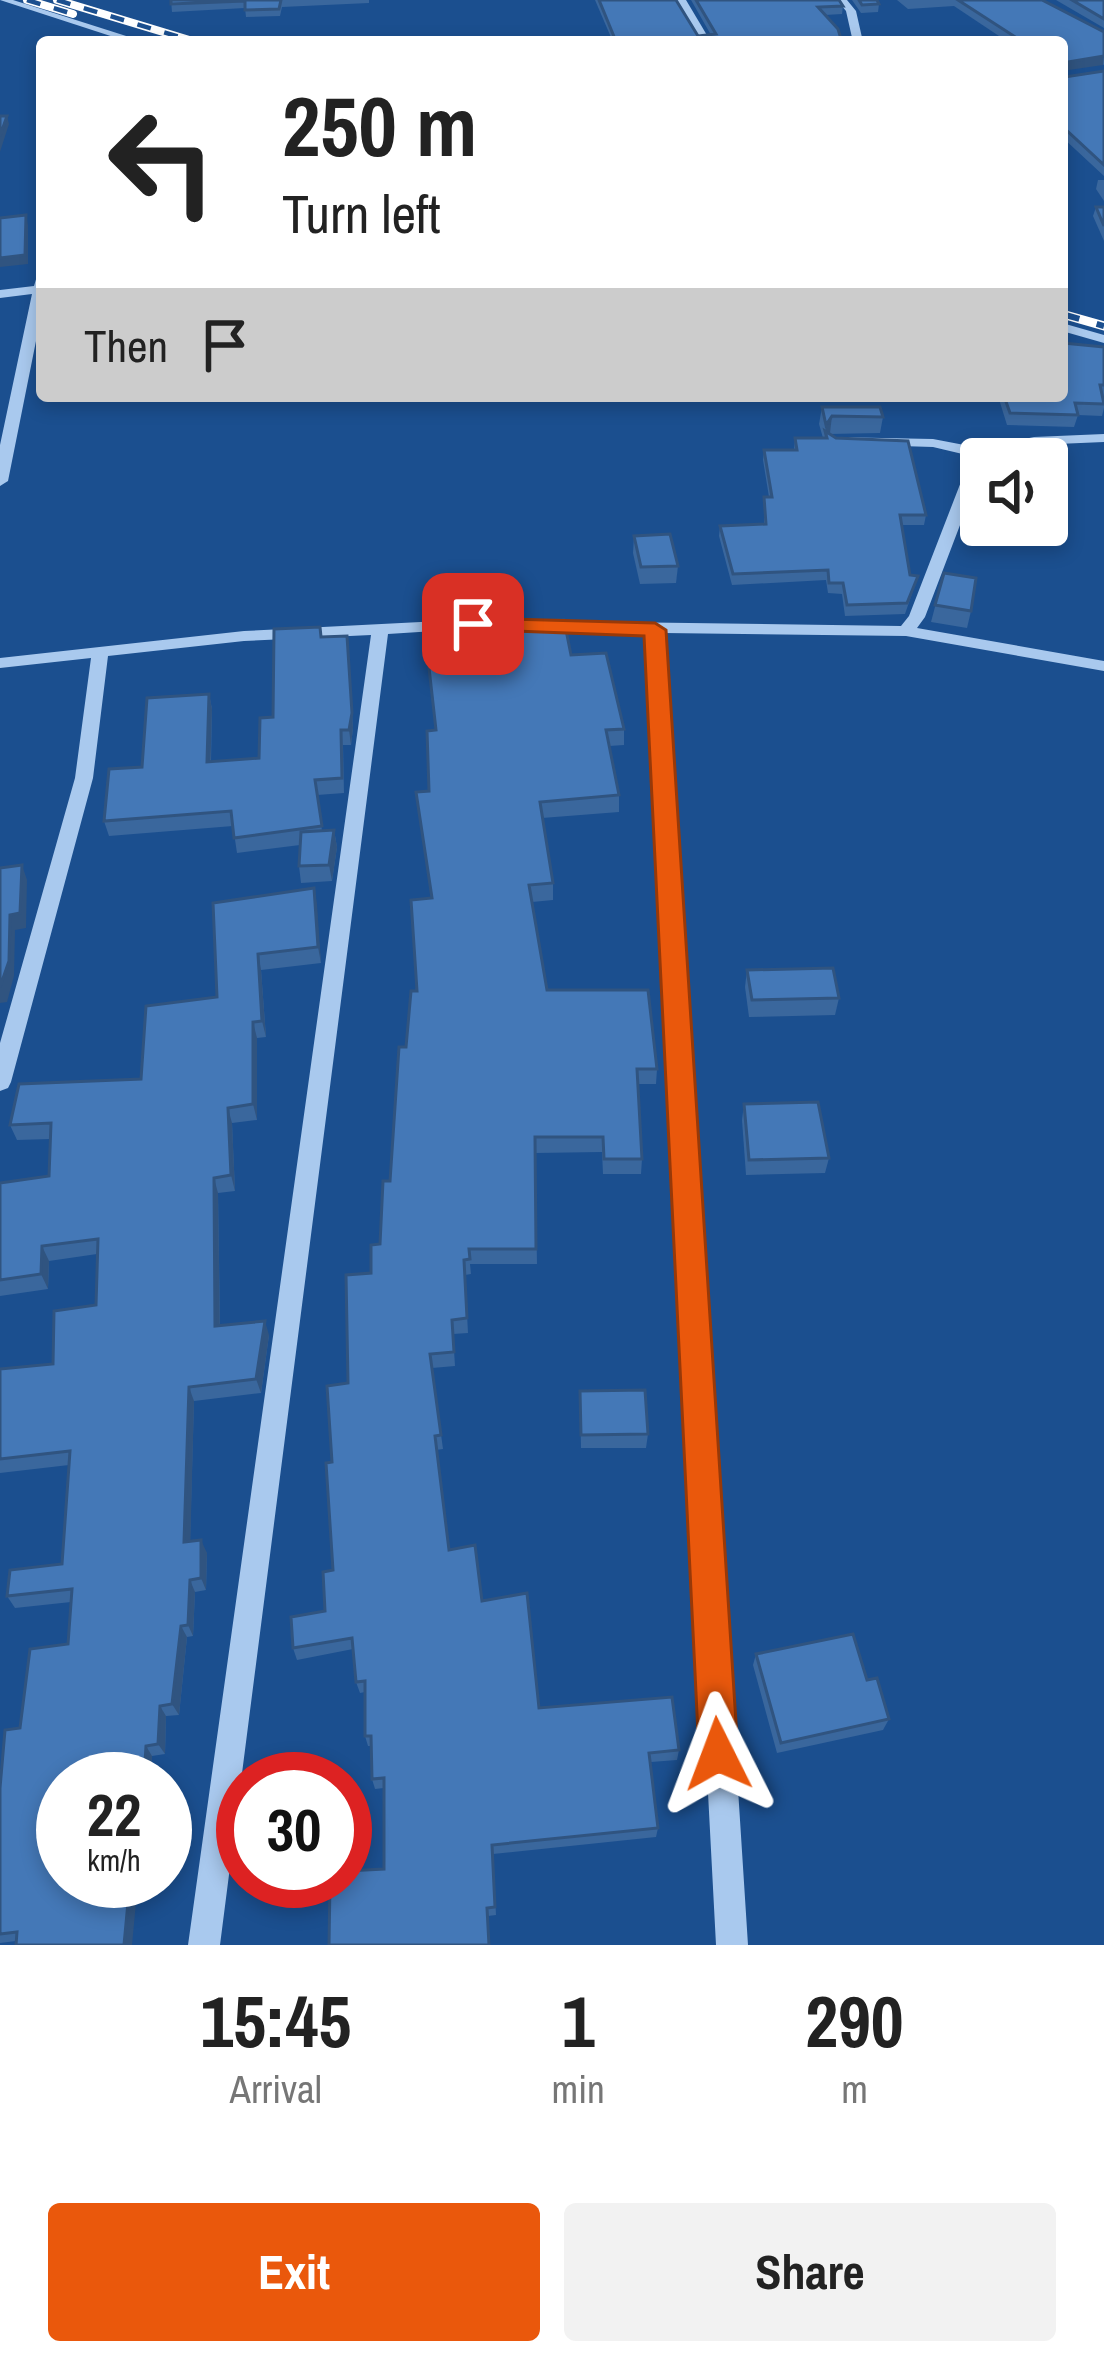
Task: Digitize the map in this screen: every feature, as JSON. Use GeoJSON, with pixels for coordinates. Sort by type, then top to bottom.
{"type":"FeatureCollection","features":[{"type":"Feature","properties":{"kind":"street"},"geometry":{"type":"LineString","coordinates":[[3,0],[120,36]]}},
{"type":"Feature","properties":{"kind":"street"},"geometry":{"type":"LineString","coordinates":[[681,0],[702,36]]}},
{"type":"Feature","properties":{"kind":"street"},"geometry":{"type":"LineString","coordinates":[[842,0],[851,11],[857,36]]}},
{"type":"Feature","properties":{"kind":"street"},"geometry":{"type":"LineString","coordinates":[[0,294],[36,285]]}},
{"type":"Feature","properties":{"kind":"street"},"geometry":{"type":"LineString","coordinates":[[0,481],[36,308]]}},
{"type":"Feature","properties":{"kind":"street"},"geometry":{"type":"LineString","coordinates":[[1068,328],[1104,340]]}},
{"type":"Feature","properties":{"kind":"street"},"geometry":{"type":"LineString","coordinates":[[1068,440],[1104,438]]}},
{"type":"Feature","properties":{"kind":"street"},"geometry":{"type":"LineString","coordinates":[[835,440],[933,443],[960,449]]}},
{"type":"Feature","properties":{"kind":"street"},"geometry":{"type":"LineString","coordinates":[[906,631],[917,617],[960,505]]}},
{"type":"Feature","properties":{"kind":"street"},"geometry":{"type":"LineString","coordinates":[[0,663],[244,636],[473,624]]}},
{"type":"Feature","properties":{"kind":"street"},"geometry":{"type":"LineString","coordinates":[[519,626],[906,631],[1104,666]]}},
{"type":"Feature","properties":{"kind":"street"},"geometry":{"type":"LineString","coordinates":[[204,1945],[380,630]]}},
{"type":"Feature","properties":{"kind":"street"},"geometry":{"type":"LineString","coordinates":[[655,630],[732,1945]]}},
{"type":"Feature","properties":{"kind":"street"},"geometry":{"type":"LineString","coordinates":[[0,1082],[84,778],[100,654]]}},
{"type":"Feature","properties":{"kind":"building"},"geometry":{"type":"Polygon","coordinates":[[[171,0],[281,0],[279,9],[245,10],[245,1],[171,4],[171,0]]]}},
{"type":"Feature","properties":{"kind":"building"},"geometry":{"type":"Polygon","coordinates":[[[599,0],[676,0],[698,36],[614,36],[599,0]]]}},
{"type":"Feature","properties":{"kind":"building"},"geometry":{"type":"Polygon","coordinates":[[[696,0],[839,0],[843,6],[818,7],[840,36],[698,36],[716,34],[696,0]]]}},
{"type":"Feature","properties":{"kind":"building"},"geometry":{"type":"Polygon","coordinates":[[[958,0],[1042,0],[1104,32],[1104,56],[1068,62],[1068,36],[1014,36],[958,0]]]}},
{"type":"Feature","properties":{"kind":"building"},"geometry":{"type":"Polygon","coordinates":[[[1072,0],[1104,0],[1104,19],[1072,0]]]}},
{"type":"Feature","properties":{"kind":"building"},"geometry":{"type":"Polygon","coordinates":[[[1104,71],[1104,165],[1068,132],[1068,77],[1104,71]]]}},
{"type":"Feature","properties":{"kind":"building"},"geometry":{"type":"Polygon","coordinates":[[[26,215],[25,255],[0,258],[0,218],[26,215]]]}},
{"type":"Feature","properties":{"kind":"building"},"geometry":{"type":"Polygon","coordinates":[[[1068,343],[1104,347],[1104,385],[1100,385],[1104,404],[1075,403],[1078,415],[1010,413],[1006,402],[1068,402],[1068,343]]]}},
{"type":"Feature","properties":{"kind":"building"},"geometry":{"type":"Polygon","coordinates":[[[822,407],[880,407],[883,417],[832,416],[826,425],[822,407]]]}},
{"type":"Feature","properties":{"kind":"building"},"geometry":{"type":"Polygon","coordinates":[[[825,431],[836,438],[908,441],[926,515],[900,515],[910,575],[918,576],[907,603],[847,605],[843,583],[829,583],[828,570],[733,574],[720,526],[766,524],[764,497],[772,497],[764,450],[797,450],[795,438],[827,438],[825,431]]]}},
{"type":"Feature","properties":{"kind":"building"},"geometry":{"type":"Polygon","coordinates":[[[670,534],[678,566],[641,567],[634,536],[670,534]]]}},
{"type":"Feature","properties":{"kind":"building"},"geometry":{"type":"Polygon","coordinates":[[[944,573],[976,578],[971,611],[935,605],[944,573]]]}},
{"type":"Feature","properties":{"kind":"building"},"geometry":{"type":"Polygon","coordinates":[[[564,620],[571,655],[606,653],[624,729],[606,730],[619,795],[540,802],[553,883],[529,885],[547,990],[648,990],[657,1069],[637,1069],[642,1159],[604,1159],[603,1137],[535,1137],[536,1249],[469,1249],[470,1259],[464,1260],[467,1318],[452,1320],[454,1352],[430,1354],[449,1550],[475,1545],[482,1601],[527,1593],[539,1708],[672,1697],[679,1750],[649,1753],[658,1828],[492,1845],[495,1907],[487,1908],[489,1945],[329,1945],[330,1908],[372,1908],[372,1870],[384,1869],[384,1778],[372,1779],[371,1736],[365,1736],[365,1681],[356,1682],[352,1638],[293,1648],[291,1617],[325,1611],[323,1572],[333,1570],[327,1386],[348,1383],[346,1275],[371,1273],[371,1245],[380,1244],[383,1181],[390,1181],[399,1047],[406,1047],[411,991],[417,991],[411,900],[432,898],[416,792],[429,791],[427,731],[436,730],[428,659],[439,658],[434,623],[564,620]]]}},
{"type":"Feature","properties":{"kind":"building"},"geometry":{"type":"Polygon","coordinates":[[[320,627],[321,637],[347,636],[352,713],[349,730],[341,730],[342,778],[315,780],[322,826],[234,838],[231,811],[104,821],[109,769],[142,767],[147,698],[209,694],[207,762],[259,758],[260,718],[273,717],[274,629],[320,627]]]}},
{"type":"Feature","properties":{"kind":"building"},"geometry":{"type":"Polygon","coordinates":[[[334,830],[329,865],[299,866],[301,832],[334,830]]]}},
{"type":"Feature","properties":{"kind":"building"},"geometry":{"type":"Polygon","coordinates":[[[22,865],[20,913],[10,915],[9,961],[0,987],[0,868],[22,865]]]}},
{"type":"Feature","properties":{"kind":"building"},"geometry":{"type":"Polygon","coordinates":[[[314,888],[318,947],[258,954],[262,1021],[253,1022],[253,1104],[228,1108],[231,1175],[214,1178],[215,1326],[265,1321],[256,1379],[189,1387],[184,1542],[201,1540],[201,1578],[190,1580],[188,1625],[181,1626],[172,1704],[160,1706],[158,1744],[146,1746],[146,1752],[36,1752],[36,1908],[127,1908],[124,1945],[16,1945],[17,1932],[0,1934],[5,1730],[20,1728],[30,1649],[68,1644],[72,1589],[7,1596],[10,1570],[62,1564],[70,1451],[0,1459],[0,1369],[53,1364],[54,1311],[96,1305],[98,1239],[42,1246],[41,1274],[0,1280],[0,1183],[49,1176],[51,1123],[10,1125],[19,1084],[141,1079],[146,1006],[217,997],[213,903],[314,888]]]}},
{"type":"Feature","properties":{"kind":"building"},"geometry":{"type":"Polygon","coordinates":[[[833,968],[839,998],[752,1000],[747,970],[833,968]]]}},
{"type":"Feature","properties":{"kind":"building"},"geometry":{"type":"Polygon","coordinates":[[[818,1102],[829,1158],[749,1160],[744,1104],[818,1102]]]}},
{"type":"Feature","properties":{"kind":"building"},"geometry":{"type":"Polygon","coordinates":[[[645,1390],[648,1434],[581,1435],[580,1391],[645,1390]]]}},
{"type":"Feature","properties":{"kind":"building"},"geometry":{"type":"Polygon","coordinates":[[[853,1634],[867,1680],[877,1678],[889,1719],[781,1743],[756,1654],[853,1634]]]}},
{"type":"Feature","properties":{"kind":"railway"},"geometry":{"type":"LineString","coordinates":[[27,0],[73,14]]}},
{"type":"Feature","properties":{"kind":"railway"},"geometry":{"type":"LineString","coordinates":[[57,0],[176,36]]}},
{"type":"Feature","properties":{"kind":"railway"},"geometry":{"type":"LineString","coordinates":[[1068,316],[1104,326]]}},
{"type":"Feature","properties":{"kind":"route"},"geometry":{"type":"LineString","coordinates":[[473,624],[655,630],[718,1754]]}}]}
